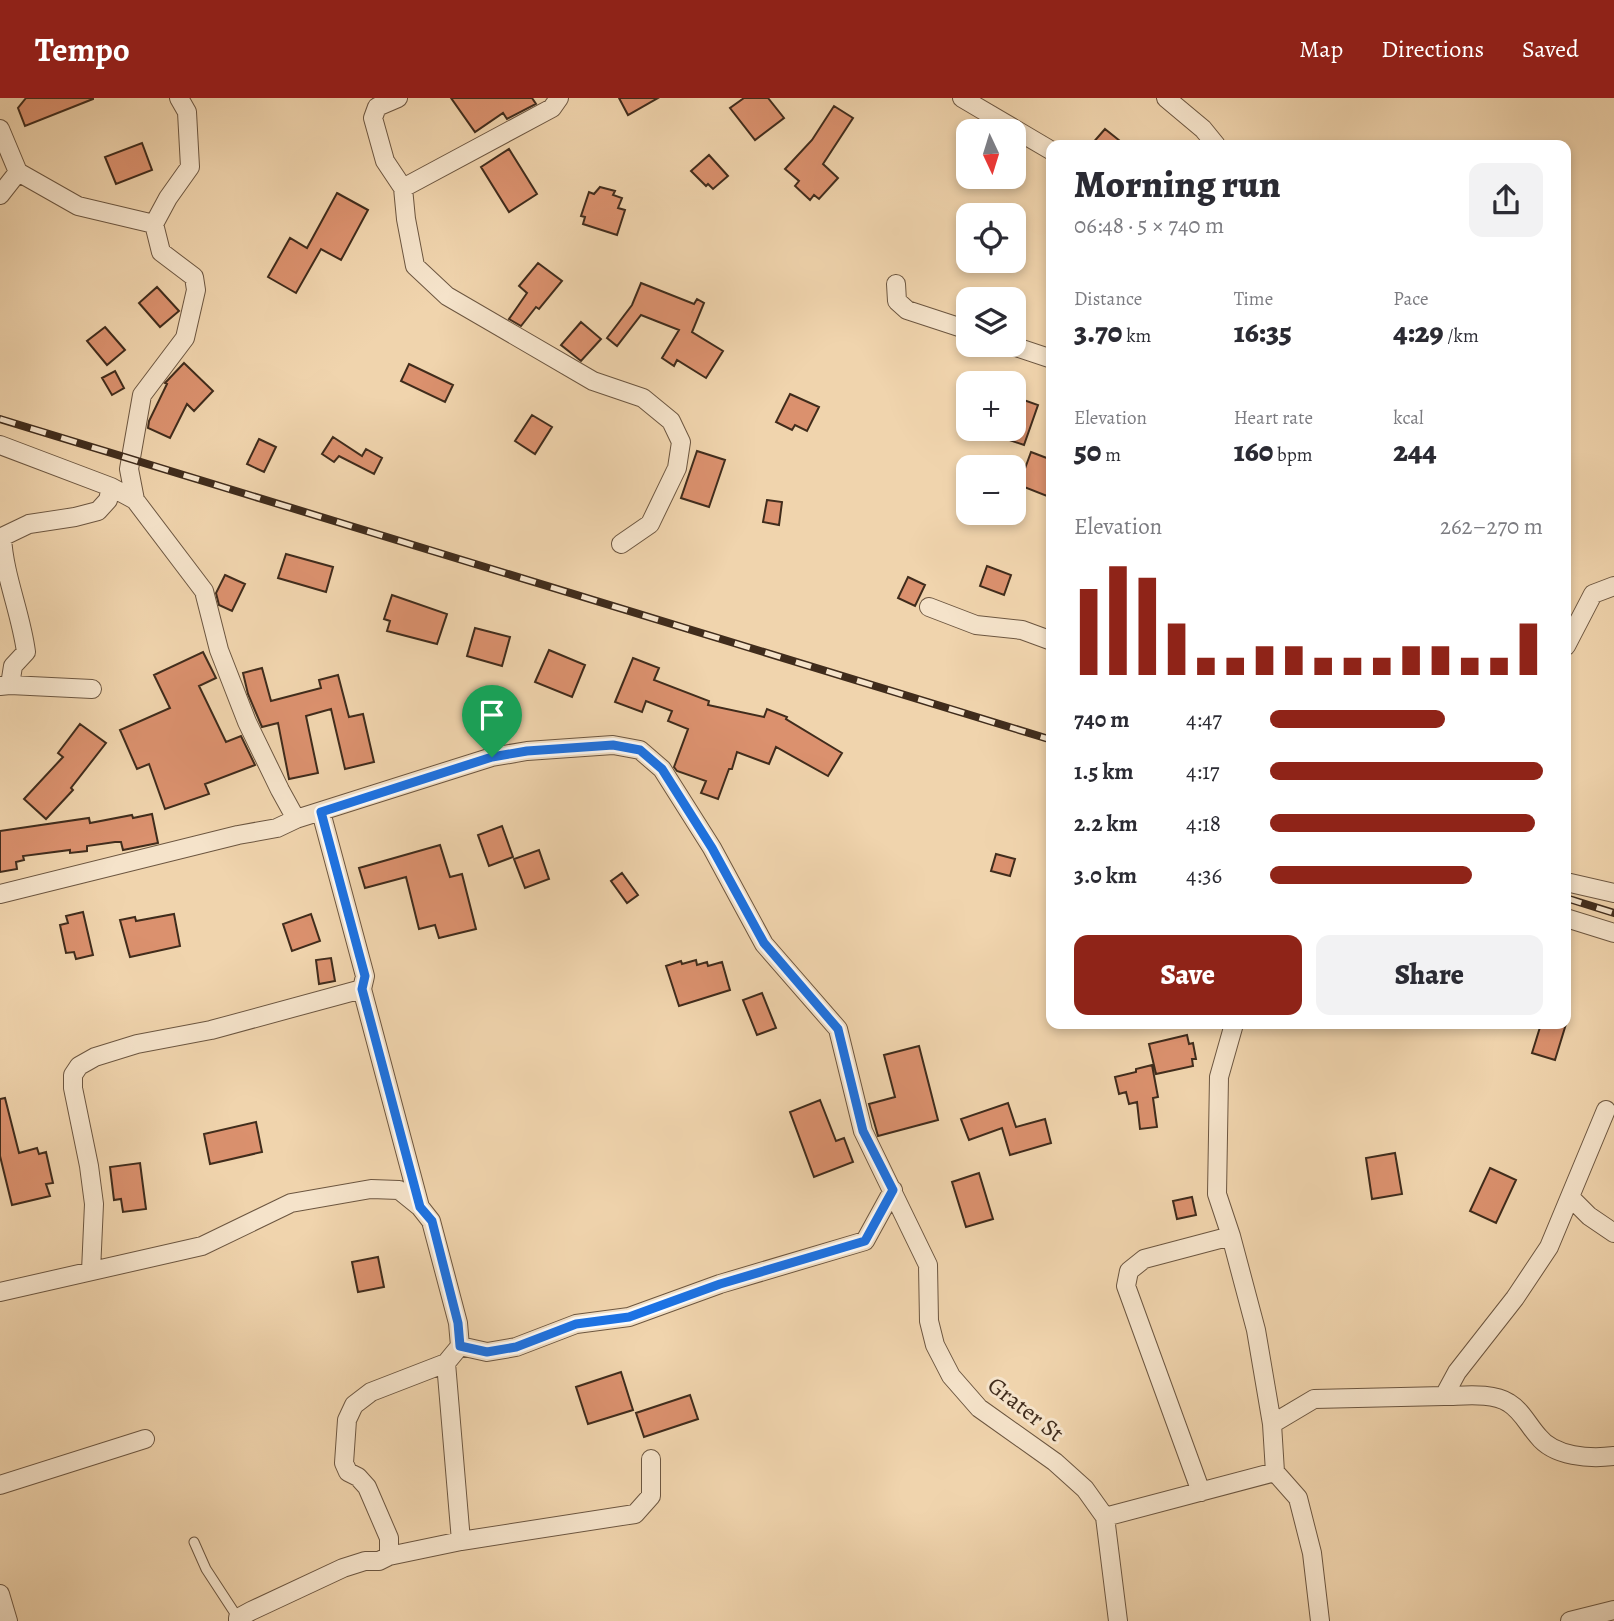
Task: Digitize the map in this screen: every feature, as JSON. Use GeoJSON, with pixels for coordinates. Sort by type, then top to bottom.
{"type":"FeatureCollection","features":[{"type":"Feature","properties":{"kind":"street"},"geometry":{"type":"LineString","coordinates":[[135,500],[129,469],[142,395],[185,338],[196,290],[194,277],[161,252],[154,224],[190,167],[187,112],[179,98]]}},
{"type":"Feature","properties":{"kind":"street"},"geometry":{"type":"LineString","coordinates":[[398,98],[373,103],[373,118],[384,160],[404,188],[406,219],[415,266],[447,296],[593,381],[643,398],[671,421],[681,442],[677,468],[650,523],[621,544]]}},
{"type":"Feature","properties":{"kind":"street"},"geometry":{"type":"LineString","coordinates":[[404,188],[552,108],[559,98]]}},
{"type":"Feature","properties":{"kind":"street"},"geometry":{"type":"LineString","coordinates":[[962,98],[1046,147]]}},
{"type":"Feature","properties":{"kind":"street"},"geometry":{"type":"LineString","coordinates":[[1166,98],[1212,140]]}},
{"type":"Feature","properties":{"kind":"street"},"geometry":{"type":"LineString","coordinates":[[0,129],[18,172],[79,206],[154,224]]}},
{"type":"Feature","properties":{"kind":"street"},"geometry":{"type":"LineString","coordinates":[[0,195],[18,172]]}},
{"type":"Feature","properties":{"kind":"street"},"geometry":{"type":"LineString","coordinates":[[896,284],[897,301],[907,310],[956,326]]}},
{"type":"Feature","properties":{"kind":"street"},"geometry":{"type":"LineString","coordinates":[[1026,350],[1046,357]]}},
{"type":"Feature","properties":{"kind":"street"},"geometry":{"type":"LineString","coordinates":[[0,445],[111,487],[135,500],[204,591],[219,650],[247,722],[296,819]]}},
{"type":"Feature","properties":{"kind":"street"},"geometry":{"type":"LineString","coordinates":[[92,689],[5,685],[13,666],[26,652],[23,626],[3,554],[2,537],[29,524],[97,511],[107,500],[111,487]]}},
{"type":"Feature","properties":{"kind":"street"},"geometry":{"type":"LineString","coordinates":[[1571,636],[1593,594],[1614,586]]}},
{"type":"Feature","properties":{"kind":"street"},"geometry":{"type":"LineString","coordinates":[[929,607],[976,625],[1023,630],[1046,639]]}},
{"type":"Feature","properties":{"kind":"street","name":"Grater St"},"geometry":{"type":"LineString","coordinates":[[0,894],[250,832],[277,828],[296,819],[492,757],[527,751],[613,745],[640,750],[662,769],[698,825],[764,943],[838,1029],[863,1131],[929,1265],[929,1321],[936,1345],[951,1376],[979,1408],[1055,1462],[1085,1489],[1105,1517],[1118,1621]]}},
{"type":"Feature","properties":{"kind":"street"},"geometry":{"type":"LineString","coordinates":[[321,812],[365,976],[362,989],[420,1207]]}},
{"type":"Feature","properties":{"kind":"street"},"geometry":{"type":"LineString","coordinates":[[1571,883],[1614,893]]}},
{"type":"Feature","properties":{"kind":"street"},"geometry":{"type":"LineString","coordinates":[[1571,920],[1614,933]]}},
{"type":"Feature","properties":{"kind":"street"},"geometry":{"type":"LineString","coordinates":[[90,1271],[94,1205],[73,1088],[73,1074],[79,1066],[95,1057],[137,1044],[211,1030],[362,989]]}},
{"type":"Feature","properties":{"kind":"street"},"geometry":{"type":"LineString","coordinates":[[1233,1029],[1219,1077],[1217,1194],[1256,1330],[1272,1424],[1275,1472],[1298,1498],[1312,1553],[1320,1621]]}},
{"type":"Feature","properties":{"kind":"street"},"geometry":{"type":"LineString","coordinates":[[1444,1396],[1457,1372],[1515,1298],[1549,1247],[1606,1110]]}},
{"type":"Feature","properties":{"kind":"street"},"geometry":{"type":"LineString","coordinates":[[0,1292],[202,1246],[291,1203],[371,1189],[400,1190],[432,1221],[458,1323],[460,1346],[446,1363],[371,1392],[354,1405],[347,1420],[344,1463],[348,1472],[358,1477],[367,1487],[389,1538],[389,1556]]}},
{"type":"Feature","properties":{"kind":"street"},"geometry":{"type":"LineString","coordinates":[[460,1346],[487,1352],[516,1347],[576,1324],[629,1317],[720,1284],[865,1241],[893,1190]]}},
{"type":"Feature","properties":{"kind":"street"},"geometry":{"type":"LineString","coordinates":[[1570,1197],[1589,1216],[1614,1233]]}},
{"type":"Feature","properties":{"kind":"street"},"geometry":{"type":"LineString","coordinates":[[1201,1492],[1126,1286],[1129,1271],[1144,1259],[1231,1236]]}},
{"type":"Feature","properties":{"kind":"street"},"geometry":{"type":"LineString","coordinates":[[446,1363],[461,1541]]}},
{"type":"Feature","properties":{"kind":"street"},"geometry":{"type":"LineString","coordinates":[[1272,1424],[1314,1399],[1493,1397],[1516,1409],[1550,1448],[1594,1459],[1614,1456]]}},
{"type":"Feature","properties":{"kind":"street"},"geometry":{"type":"LineString","coordinates":[[0,1485],[145,1439]]}},
{"type":"Feature","properties":{"kind":"street"},"geometry":{"type":"LineString","coordinates":[[238,1620],[343,1568],[365,1561],[379,1561],[389,1556],[461,1541],[635,1514],[651,1496],[651,1459]]}},
{"type":"Feature","properties":{"kind":"street"},"geometry":{"type":"LineString","coordinates":[[1105,1517],[1275,1472]]}},
{"type":"Feature","properties":{"kind":"street"},"geometry":{"type":"LineString","coordinates":[[0,1594],[8,1621]]}},
{"type":"Feature","properties":{"kind":"street"},"geometry":{"type":"LineString","coordinates":[[1570,1621],[1614,1610]]}},
{"type":"Feature","properties":{"kind":"lane"},"geometry":{"type":"LineString","coordinates":[[194,1542],[205,1569],[238,1620]]}},
{"type":"Feature","properties":{"kind":"building"},"geometry":{"type":"Polygon","coordinates":[[[26,98],[93,99],[25,126],[18,108],[26,98]]]}},
{"type":"Feature","properties":{"kind":"building"},"geometry":{"type":"Polygon","coordinates":[[[451,98],[532,98],[536,104],[507,119],[503,113],[475,132],[451,98]]]}},
{"type":"Feature","properties":{"kind":"building"},"geometry":{"type":"Polygon","coordinates":[[[619,98],[658,98],[628,115],[619,98]]]}},
{"type":"Feature","properties":{"kind":"building"},"geometry":{"type":"Polygon","coordinates":[[[744,98],[768,98],[784,118],[755,140],[730,108],[744,98]]]}},
{"type":"Feature","properties":{"kind":"building"},"geometry":{"type":"Polygon","coordinates":[[[834,106],[853,118],[823,164],[838,178],[819,199],[814,195],[810,200],[795,186],[799,181],[785,169],[812,140],[834,106]]]}},
{"type":"Feature","properties":{"kind":"building"},"geometry":{"type":"Polygon","coordinates":[[[1105,129],[1119,140],[1095,140],[1105,129]]]}},
{"type":"Feature","properties":{"kind":"building"},"geometry":{"type":"Polygon","coordinates":[[[142,143],[152,170],[116,184],[105,157],[142,143]]]}},
{"type":"Feature","properties":{"kind":"building"},"geometry":{"type":"Polygon","coordinates":[[[509,149],[537,194],[509,212],[481,167],[509,149]]]}},
{"type":"Feature","properties":{"kind":"building"},"geometry":{"type":"Polygon","coordinates":[[[709,155],[728,176],[713,189],[708,184],[706,186],[691,171],[709,155]]]}},
{"type":"Feature","properties":{"kind":"building"},"geometry":{"type":"Polygon","coordinates":[[[600,187],[615,191],[613,195],[622,198],[618,208],[625,210],[617,235],[583,224],[585,217],[581,216],[589,192],[594,194],[600,187]]]}},
{"type":"Feature","properties":{"kind":"building"},"geometry":{"type":"Polygon","coordinates":[[[337,193],[368,210],[341,260],[321,249],[296,293],[268,277],[290,238],[307,248],[337,193]]]}},
{"type":"Feature","properties":{"kind":"building"},"geometry":{"type":"Polygon","coordinates":[[[538,263],[562,281],[521,326],[509,319],[527,293],[519,286],[538,263]]]}},
{"type":"Feature","properties":{"kind":"building"},"geometry":{"type":"Polygon","coordinates":[[[641,283],[694,304],[697,299],[704,303],[692,332],[723,351],[706,378],[677,360],[674,366],[662,358],[679,330],[641,315],[617,346],[607,338],[632,305],[641,283]]]}},
{"type":"Feature","properties":{"kind":"building"},"geometry":{"type":"Polygon","coordinates":[[[157,287],[179,311],[160,327],[139,303],[157,287]]]}},
{"type":"Feature","properties":{"kind":"building"},"geometry":{"type":"Polygon","coordinates":[[[581,322],[601,339],[581,361],[561,345],[581,322]]]}},
{"type":"Feature","properties":{"kind":"building"},"geometry":{"type":"Polygon","coordinates":[[[105,327],[125,350],[107,365],[87,341],[105,327]]]}},
{"type":"Feature","properties":{"kind":"building"},"geometry":{"type":"Polygon","coordinates":[[[184,363],[213,391],[194,411],[187,404],[170,438],[148,428],[149,421],[167,384],[165,383],[184,363]]]}},
{"type":"Feature","properties":{"kind":"building"},"geometry":{"type":"Polygon","coordinates":[[[409,364],[453,385],[445,402],[401,381],[409,364]]]}},
{"type":"Feature","properties":{"kind":"building"},"geometry":{"type":"Polygon","coordinates":[[[115,371],[124,388],[112,395],[102,378],[115,371]]]}},
{"type":"Feature","properties":{"kind":"building"},"geometry":{"type":"Polygon","coordinates":[[[790,394],[819,407],[807,431],[795,425],[792,430],[776,422],[790,394]]]}},
{"type":"Feature","properties":{"kind":"building"},"geometry":{"type":"Polygon","coordinates":[[[1026,401],[1038,405],[1026,439],[1026,401]]]}},
{"type":"Feature","properties":{"kind":"building"},"geometry":{"type":"Polygon","coordinates":[[[532,415],[552,427],[535,454],[515,441],[532,415]]]}},
{"type":"Feature","properties":{"kind":"building"},"geometry":{"type":"Polygon","coordinates":[[[333,437],[362,456],[366,449],[382,458],[374,474],[339,456],[334,462],[322,454],[333,437]]]}},
{"type":"Feature","properties":{"kind":"building"},"geometry":{"type":"Polygon","coordinates":[[[259,439],[276,447],[264,472],[247,464],[259,439]]]}},
{"type":"Feature","properties":{"kind":"building"},"geometry":{"type":"Polygon","coordinates":[[[697,451],[725,460],[709,507],[681,498],[697,451]]]}},
{"type":"Feature","properties":{"kind":"building"},"geometry":{"type":"Polygon","coordinates":[[[1031,452],[1046,458],[1046,496],[1026,488],[1026,466],[1031,452]]]}},
{"type":"Feature","properties":{"kind":"building"},"geometry":{"type":"Polygon","coordinates":[[[767,500],[782,502],[779,525],[763,522],[767,500]]]}},
{"type":"Feature","properties":{"kind":"building"},"geometry":{"type":"Polygon","coordinates":[[[286,554],[333,567],[326,592],[278,578],[286,554]]]}},
{"type":"Feature","properties":{"kind":"building"},"geometry":{"type":"Polygon","coordinates":[[[987,566],[1011,575],[1004,595],[980,586],[987,566]]]}},
{"type":"Feature","properties":{"kind":"building"},"geometry":{"type":"Polygon","coordinates":[[[225,575],[245,584],[232,611],[219,605],[216,593],[225,575]]]}},
{"type":"Feature","properties":{"kind":"building"},"geometry":{"type":"Polygon","coordinates":[[[908,577],[925,585],[915,606],[898,598],[908,577]]]}},
{"type":"Feature","properties":{"kind":"building"},"geometry":{"type":"Polygon","coordinates":[[[392,595],[447,614],[437,644],[387,631],[390,621],[384,619],[392,595]]]}},
{"type":"Feature","properties":{"kind":"building"},"geometry":{"type":"Polygon","coordinates":[[[475,628],[510,637],[502,666],[467,656],[475,628]]]}},
{"type":"Feature","properties":{"kind":"building"},"geometry":{"type":"Polygon","coordinates":[[[549,650],[585,665],[572,697],[535,682],[549,650]]]}},
{"type":"Feature","properties":{"kind":"building"},"geometry":{"type":"Polygon","coordinates":[[[203,652],[216,678],[199,686],[226,742],[241,736],[255,765],[205,784],[209,794],[165,809],[149,764],[137,769],[120,730],[170,708],[154,675],[203,652]]]}},
{"type":"Feature","properties":{"kind":"building"},"geometry":{"type":"Polygon","coordinates":[[[633,658],[659,668],[654,680],[709,701],[708,705],[764,717],[767,709],[787,717],[786,719],[842,753],[828,776],[776,747],[769,764],[737,752],[718,799],[701,793],[706,781],[677,771],[674,767],[688,729],[668,721],[672,711],[646,701],[642,712],[615,702],[633,658]]]}},
{"type":"Feature","properties":{"kind":"building"},"geometry":{"type":"Polygon","coordinates":[[[262,668],[271,701],[321,688],[319,680],[338,675],[349,717],[363,714],[374,762],[345,769],[331,709],[306,716],[318,773],[289,779],[278,723],[262,727],[248,694],[243,673],[262,668]]]}},
{"type":"Feature","properties":{"kind":"building"},"geometry":{"type":"Polygon","coordinates":[[[80,724],[106,743],[71,788],[73,790],[46,819],[24,799],[63,757],[58,753],[80,724]]]}},
{"type":"Feature","properties":{"kind":"building"},"geometry":{"type":"Polygon","coordinates":[[[152,814],[158,843],[123,850],[121,842],[115,842],[87,846],[87,851],[70,853],[70,850],[23,856],[24,860],[16,862],[17,869],[0,872],[0,831],[89,818],[90,823],[152,814]]]}},
{"type":"Feature","properties":{"kind":"building"},"geometry":{"type":"Polygon","coordinates":[[[502,826],[513,857],[489,866],[478,835],[502,826]]]}},
{"type":"Feature","properties":{"kind":"building"},"geometry":{"type":"Polygon","coordinates":[[[440,845],[450,877],[462,874],[476,929],[439,938],[435,925],[419,929],[406,877],[365,888],[359,868],[440,845]]]}},
{"type":"Feature","properties":{"kind":"building"},"geometry":{"type":"Polygon","coordinates":[[[539,850],[549,879],[525,888],[514,859],[539,850]]]}},
{"type":"Feature","properties":{"kind":"building"},"geometry":{"type":"Polygon","coordinates":[[[996,854],[1015,859],[1010,876],[991,871],[996,854]]]}},
{"type":"Feature","properties":{"kind":"building"},"geometry":{"type":"Polygon","coordinates":[[[622,873],[638,895],[627,903],[611,881],[622,873]]]}},
{"type":"Feature","properties":{"kind":"building"},"geometry":{"type":"Polygon","coordinates":[[[83,912],[93,955],[76,959],[74,952],[66,953],[60,925],[68,923],[66,916],[83,912]]]}},
{"type":"Feature","properties":{"kind":"building"},"geometry":{"type":"Polygon","coordinates":[[[174,914],[180,946],[130,957],[120,920],[135,917],[136,921],[174,914]]]}},
{"type":"Feature","properties":{"kind":"building"},"geometry":{"type":"Polygon","coordinates":[[[311,914],[320,941],[292,951],[283,924],[311,914]]]}},
{"type":"Feature","properties":{"kind":"building"},"geometry":{"type":"Polygon","coordinates":[[[331,958],[335,981],[319,984],[316,960],[331,958]]]}},
{"type":"Feature","properties":{"kind":"building"},"geometry":{"type":"Polygon","coordinates":[[[696,960],[697,965],[707,962],[708,966],[722,962],[730,990],[679,1006],[666,966],[696,960]]]}},
{"type":"Feature","properties":{"kind":"building"},"geometry":{"type":"Polygon","coordinates":[[[762,993],[776,1028],[757,1035],[743,1000],[762,993]]]}},
{"type":"Feature","properties":{"kind":"building"},"geometry":{"type":"Polygon","coordinates":[[[1539,1029],[1564,1029],[1555,1060],[1532,1053],[1539,1029]]]}},
{"type":"Feature","properties":{"kind":"building"},"geometry":{"type":"Polygon","coordinates":[[[1187,1035],[1189,1044],[1193,1043],[1196,1059],[1192,1059],[1193,1066],[1156,1074],[1149,1044],[1187,1035]]]}},
{"type":"Feature","properties":{"kind":"building"},"geometry":{"type":"Polygon","coordinates":[[[919,1046],[938,1120],[878,1136],[869,1104],[895,1097],[884,1055],[919,1046]]]}},
{"type":"Feature","properties":{"kind":"building"},"geometry":{"type":"Polygon","coordinates":[[[1152,1065],[1158,1097],[1153,1098],[1157,1127],[1140,1129],[1137,1102],[1129,1104],[1126,1092],[1119,1094],[1115,1077],[1152,1065]]]}},
{"type":"Feature","properties":{"kind":"building"},"geometry":{"type":"Polygon","coordinates":[[[5,1098],[19,1153],[37,1148],[39,1154],[46,1152],[53,1183],[46,1184],[50,1196],[12,1205],[0,1156],[0,1099],[5,1098]]]}},
{"type":"Feature","properties":{"kind":"building"},"geometry":{"type":"Polygon","coordinates":[[[820,1100],[836,1141],[844,1138],[853,1162],[814,1177],[790,1112],[820,1100]]]}},
{"type":"Feature","properties":{"kind":"building"},"geometry":{"type":"Polygon","coordinates":[[[1008,1103],[1016,1127],[1045,1119],[1051,1143],[1010,1155],[1002,1128],[969,1140],[961,1119],[1008,1103]]]}},
{"type":"Feature","properties":{"kind":"building"},"geometry":{"type":"Polygon","coordinates":[[[256,1122],[262,1152],[210,1164],[204,1134],[256,1122]]]}},
{"type":"Feature","properties":{"kind":"building"},"geometry":{"type":"Polygon","coordinates":[[[1395,1153],[1402,1194],[1372,1199],[1366,1158],[1395,1153]]]}},
{"type":"Feature","properties":{"kind":"building"},"geometry":{"type":"Polygon","coordinates":[[[140,1163],[146,1209],[123,1212],[121,1199],[114,1200],[110,1167],[140,1163]]]}},
{"type":"Feature","properties":{"kind":"building"},"geometry":{"type":"Polygon","coordinates":[[[1490,1168],[1516,1180],[1496,1223],[1470,1211],[1490,1168]]]}},
{"type":"Feature","properties":{"kind":"building"},"geometry":{"type":"Polygon","coordinates":[[[979,1173],[993,1219],[966,1227],[952,1182],[979,1173]]]}},
{"type":"Feature","properties":{"kind":"building"},"geometry":{"type":"Polygon","coordinates":[[[1192,1197],[1196,1215],[1177,1219],[1173,1201],[1192,1197]]]}},
{"type":"Feature","properties":{"kind":"building"},"geometry":{"type":"Polygon","coordinates":[[[378,1257],[384,1287],[358,1292],[352,1262],[378,1257]]]}},
{"type":"Feature","properties":{"kind":"building"},"geometry":{"type":"Polygon","coordinates":[[[621,1372],[633,1410],[588,1424],[576,1387],[621,1372]]]}},
{"type":"Feature","properties":{"kind":"building"},"geometry":{"type":"Polygon","coordinates":[[[690,1395],[698,1419],[644,1437],[636,1413],[690,1395]]]}},
{"type":"Feature","properties":{"kind":"railway"},"geometry":{"type":"LineString","coordinates":[[0,419],[1046,738]]}},
{"type":"Feature","properties":{"kind":"railway"},"geometry":{"type":"LineString","coordinates":[[1571,900],[1614,913]]}},
{"type":"Feature","properties":{"kind":"route"},"geometry":{"type":"LineString","coordinates":[[613,745],[640,750],[662,769],[712,848],[764,943],[838,1029],[863,1131],[893,1190],[865,1241],[720,1284],[629,1317],[576,1324],[516,1347],[487,1352],[460,1346],[458,1323],[432,1221],[420,1207],[362,989],[365,976],[321,812],[492,757],[527,751],[613,745]]}}]}
